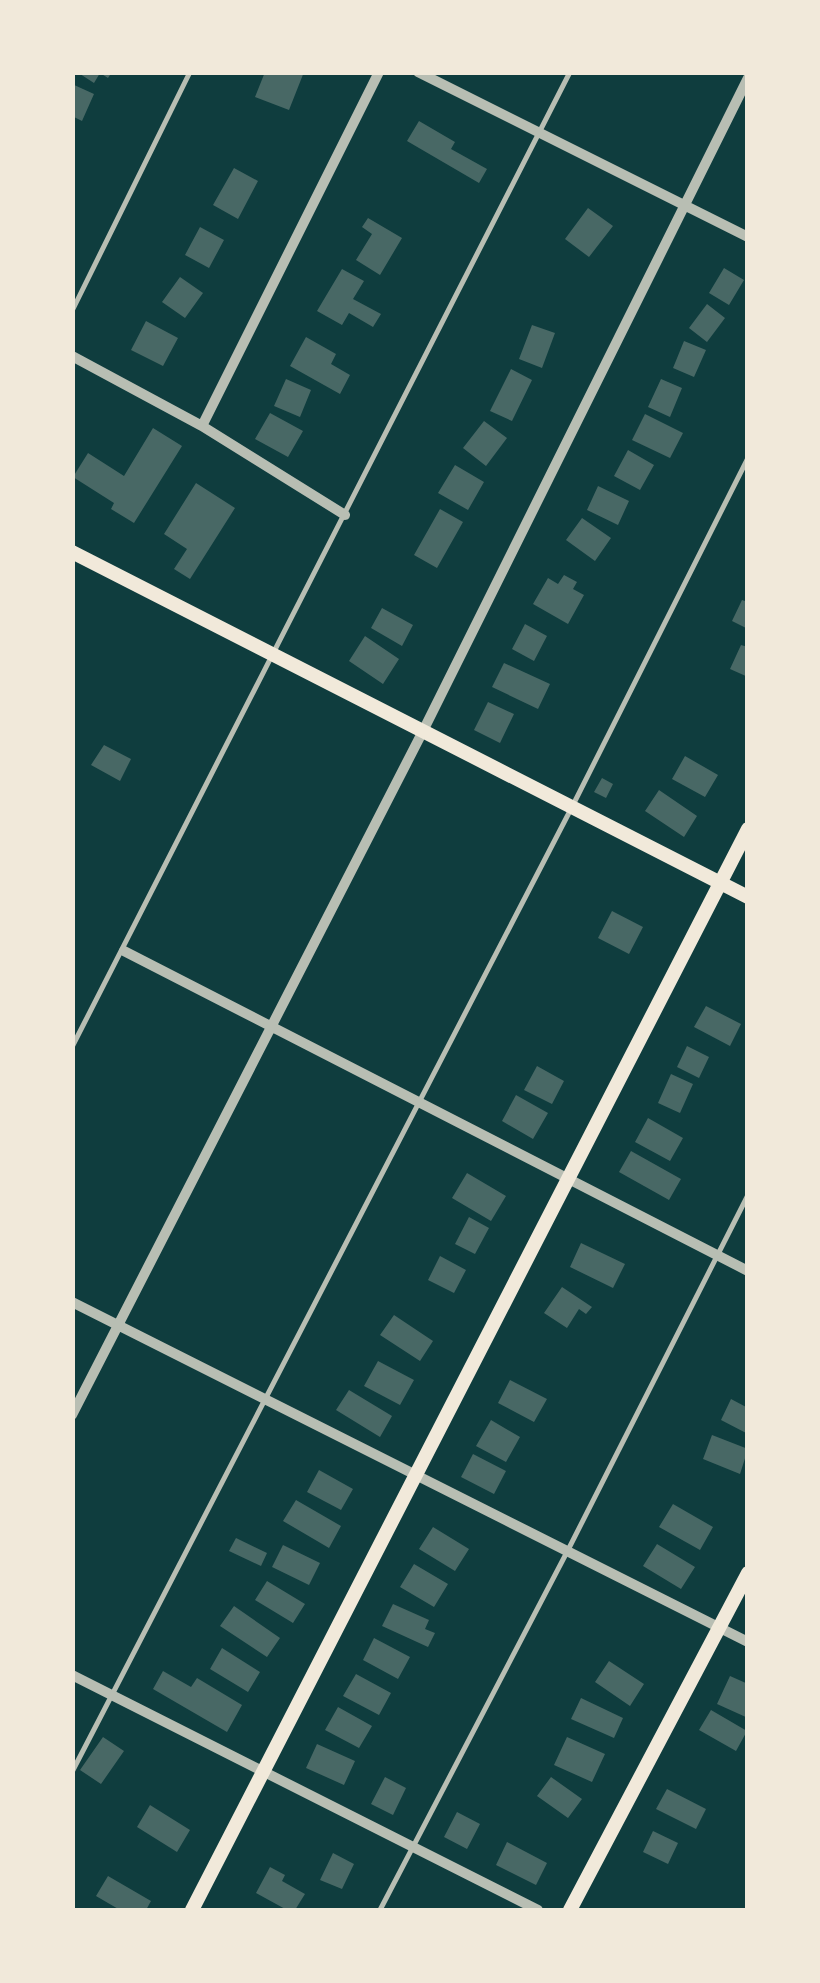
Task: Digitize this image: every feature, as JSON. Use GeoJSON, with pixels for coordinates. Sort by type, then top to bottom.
{"type":"FeatureCollection","features":[{"type":"Feature","properties":{"kind":"main road"},"geometry":{"type":"LineString","coordinates":[[72,552],[748,896]]}},
{"type":"Feature","properties":{"kind":"main road"},"geometry":{"type":"LineString","coordinates":[[192,1910],[748,829]]}},
{"type":"Feature","properties":{"kind":"main road"},"geometry":{"type":"LineString","coordinates":[[570,1910],[748,1573]]}},
{"type":"Feature","properties":{"kind":"street"},"geometry":{"type":"LineString","coordinates":[[202,426],[379,72]]}},
{"type":"Feature","properties":{"kind":"street"},"geometry":{"type":"LineString","coordinates":[[418,72],[748,237]]}},
{"type":"Feature","properties":{"kind":"street"},"geometry":{"type":"LineString","coordinates":[[72,1416],[423,731],[748,78]]}},
{"type":"Feature","properties":{"kind":"street"},"geometry":{"type":"LineString","coordinates":[[72,356],[202,426],[345,514]]}},
{"type":"Feature","properties":{"kind":"street"},"geometry":{"type":"LineString","coordinates":[[124,951],[748,1270]]}},
{"type":"Feature","properties":{"kind":"street"},"geometry":{"type":"LineString","coordinates":[[72,1302],[748,1642]]}},
{"type":"Feature","properties":{"kind":"street"},"geometry":{"type":"LineString","coordinates":[[72,1675],[538,1910]]}},
{"type":"Feature","properties":{"kind":"lane"},"geometry":{"type":"LineString","coordinates":[[72,310],[190,72]]}},
{"type":"Feature","properties":{"kind":"lane"},"geometry":{"type":"LineString","coordinates":[[72,1047],[570,72]]}},
{"type":"Feature","properties":{"kind":"lane"},"geometry":{"type":"LineString","coordinates":[[72,1772],[572,807],[748,458]]}},
{"type":"Feature","properties":{"kind":"lane"},"geometry":{"type":"LineString","coordinates":[[380,1910],[748,1195]]}},
{"type":"Feature","properties":{"kind":"building"},"geometry":{"type":"Polygon","coordinates":[[[77,72],[112,72],[108,78],[100,73],[94,83],[77,72]]]}},
{"type":"Feature","properties":{"kind":"building"},"geometry":{"type":"Polygon","coordinates":[[[265,72],[304,72],[289,110],[255,97],[265,72]]]}},
{"type":"Feature","properties":{"kind":"building"},"geometry":{"type":"Polygon","coordinates":[[[72,84],[94,94],[82,121],[72,116],[72,84]]]}},
{"type":"Feature","properties":{"kind":"building"},"geometry":{"type":"Polygon","coordinates":[[[419,121],[455,142],[451,149],[487,169],[479,183],[407,141],[419,121]]]}},
{"type":"Feature","properties":{"kind":"building"},"geometry":{"type":"Polygon","coordinates":[[[234,168],[258,181],[238,219],[213,205],[234,168]]]}},
{"type":"Feature","properties":{"kind":"building"},"geometry":{"type":"Polygon","coordinates":[[[588,208],[613,226],[589,257],[565,239],[588,208]]]}},
{"type":"Feature","properties":{"kind":"building"},"geometry":{"type":"Polygon","coordinates":[[[368,218],[402,238],[380,275],[356,260],[372,234],[362,227],[368,218]]]}},
{"type":"Feature","properties":{"kind":"building"},"geometry":{"type":"Polygon","coordinates":[[[200,227],[224,240],[209,268],[185,255],[200,227]]]}},
{"type":"Feature","properties":{"kind":"building"},"geometry":{"type":"Polygon","coordinates":[[[724,268],[744,280],[729,305],[709,293],[724,268]]]}},
{"type":"Feature","properties":{"kind":"building"},"geometry":{"type":"Polygon","coordinates":[[[342,269],[364,281],[353,299],[381,314],[373,327],[349,313],[342,325],[317,311],[342,269]]]}},
{"type":"Feature","properties":{"kind":"building"},"geometry":{"type":"Polygon","coordinates":[[[180,277],[203,293],[185,318],[162,302],[180,277]]]}},
{"type":"Feature","properties":{"kind":"building"},"geometry":{"type":"Polygon","coordinates":[[[707,304],[725,318],[707,342],[689,328],[707,304]]]}},
{"type":"Feature","properties":{"kind":"building"},"geometry":{"type":"Polygon","coordinates":[[[146,321],[178,338],[163,366],[131,350],[146,321]]]}},
{"type":"Feature","properties":{"kind":"building"},"geometry":{"type":"Polygon","coordinates":[[[532,325],[555,333],[542,368],[519,359],[532,325]]]}},
{"type":"Feature","properties":{"kind":"building"},"geometry":{"type":"Polygon","coordinates":[[[306,337],[336,354],[331,364],[350,375],[340,394],[290,366],[306,337]]]}},
{"type":"Feature","properties":{"kind":"building"},"geometry":{"type":"Polygon","coordinates":[[[684,341],[706,350],[694,377],[673,368],[684,341]]]}},
{"type":"Feature","properties":{"kind":"building"},"geometry":{"type":"Polygon","coordinates":[[[511,369],[532,380],[512,421],[490,411],[511,369]]]}},
{"type":"Feature","properties":{"kind":"building"},"geometry":{"type":"Polygon","coordinates":[[[286,379],[311,390],[300,417],[274,406],[286,379]]]}},
{"type":"Feature","properties":{"kind":"building"},"geometry":{"type":"Polygon","coordinates":[[[661,379],[682,388],[670,417],[648,407],[661,379]]]}},
{"type":"Feature","properties":{"kind":"building"},"geometry":{"type":"Polygon","coordinates":[[[270,413],[303,431],[288,457],[255,439],[270,413]]]}},
{"type":"Feature","properties":{"kind":"building"},"geometry":{"type":"Polygon","coordinates":[[[645,414],[683,433],[670,458],[632,440],[645,414]]]}},
{"type":"Feature","properties":{"kind":"building"},"geometry":{"type":"Polygon","coordinates":[[[484,421],[507,438],[486,466],[463,448],[484,421]]]}},
{"type":"Feature","properties":{"kind":"building"},"geometry":{"type":"Polygon","coordinates":[[[153,428],[182,446],[134,523],[111,509],[114,503],[73,477],[88,453],[124,476],[153,428]]]}},
{"type":"Feature","properties":{"kind":"building"},"geometry":{"type":"Polygon","coordinates":[[[628,450],[654,465],[640,490],[614,476],[628,450]]]}},
{"type":"Feature","properties":{"kind":"building"},"geometry":{"type":"Polygon","coordinates":[[[455,465],[484,482],[468,510],[438,493],[455,465]]]}},
{"type":"Feature","properties":{"kind":"building"},"geometry":{"type":"Polygon","coordinates":[[[196,483],[235,508],[190,579],[174,569],[187,549],[164,534],[196,483]]]}},
{"type":"Feature","properties":{"kind":"building"},"geometry":{"type":"Polygon","coordinates":[[[598,486],[629,501],[618,525],[587,510],[598,486]]]}},
{"type":"Feature","properties":{"kind":"building"},"geometry":{"type":"Polygon","coordinates":[[[440,509],[463,522],[437,568],[414,555],[440,509]]]}},
{"type":"Feature","properties":{"kind":"building"},"geometry":{"type":"Polygon","coordinates":[[[582,518],[611,538],[595,561],[566,540],[582,518]]]}},
{"type":"Feature","properties":{"kind":"building"},"geometry":{"type":"Polygon","coordinates":[[[564,575],[577,582],[573,589],[584,595],[568,624],[533,604],[548,578],[558,584],[564,575]]]}},
{"type":"Feature","properties":{"kind":"building"},"geometry":{"type":"Polygon","coordinates":[[[742,600],[748,602],[748,629],[732,621],[742,600]]]}},
{"type":"Feature","properties":{"kind":"building"},"geometry":{"type":"Polygon","coordinates":[[[382,608],[413,625],[402,646],[371,628],[382,608]]]}},
{"type":"Feature","properties":{"kind":"building"},"geometry":{"type":"Polygon","coordinates":[[[525,624],[547,636],[534,661],[512,649],[525,624]]]}},
{"type":"Feature","properties":{"kind":"building"},"geometry":{"type":"Polygon","coordinates":[[[365,636],[399,659],[383,684],[349,661],[365,636]]]}},
{"type":"Feature","properties":{"kind":"building"},"geometry":{"type":"Polygon","coordinates":[[[741,645],[748,647],[748,677],[730,669],[741,645]]]}},
{"type":"Feature","properties":{"kind":"building"},"geometry":{"type":"Polygon","coordinates":[[[504,663],[550,684],[538,709],[492,687],[504,663]]]}},
{"type":"Feature","properties":{"kind":"building"},"geometry":{"type":"Polygon","coordinates":[[[488,702],[514,714],[500,743],[474,730],[488,702]]]}},
{"type":"Feature","properties":{"kind":"building"},"geometry":{"type":"Polygon","coordinates":[[[104,745],[131,759],[120,781],[91,765],[104,745]]]}},
{"type":"Feature","properties":{"kind":"building"},"geometry":{"type":"Polygon","coordinates":[[[685,756],[718,775],[705,797],[672,779],[685,756]]]}},
{"type":"Feature","properties":{"kind":"building"},"geometry":{"type":"Polygon","coordinates":[[[602,778],[613,784],[606,798],[594,792],[602,778]]]}},
{"type":"Feature","properties":{"kind":"building"},"geometry":{"type":"Polygon","coordinates":[[[659,790],[697,816],[684,837],[645,811],[659,790]]]}},
{"type":"Feature","properties":{"kind":"building"},"geometry":{"type":"Polygon","coordinates":[[[612,911],[643,927],[629,954],[598,938],[612,911]]]}},
{"type":"Feature","properties":{"kind":"building"},"geometry":{"type":"Polygon","coordinates":[[[706,1006],[741,1024],[730,1046],[694,1027],[706,1006]]]}},
{"type":"Feature","properties":{"kind":"building"},"geometry":{"type":"Polygon","coordinates":[[[687,1046],[709,1057],[699,1078],[677,1067],[687,1046]]]}},
{"type":"Feature","properties":{"kind":"building"},"geometry":{"type":"Polygon","coordinates":[[[537,1066],[564,1081],[552,1104],[524,1090],[537,1066]]]}},
{"type":"Feature","properties":{"kind":"building"},"geometry":{"type":"Polygon","coordinates":[[[671,1074],[693,1084],[680,1113],[658,1103],[671,1074]]]}},
{"type":"Feature","properties":{"kind":"building"},"geometry":{"type":"Polygon","coordinates":[[[516,1095],[548,1113],[533,1139],[502,1121],[516,1095]]]}},
{"type":"Feature","properties":{"kind":"building"},"geometry":{"type":"Polygon","coordinates":[[[648,1118],[683,1138],[670,1161],[635,1142],[648,1118]]]}},
{"type":"Feature","properties":{"kind":"building"},"geometry":{"type":"Polygon","coordinates":[[[631,1151],[681,1179],[669,1200],[619,1172],[631,1151]]]}},
{"type":"Feature","properties":{"kind":"building"},"geometry":{"type":"Polygon","coordinates":[[[467,1173],[506,1196],[491,1221],[452,1198],[467,1173]]]}},
{"type":"Feature","properties":{"kind":"building"},"geometry":{"type":"Polygon","coordinates":[[[469,1217],[489,1228],[475,1254],[455,1244],[469,1217]]]}},
{"type":"Feature","properties":{"kind":"building"},"geometry":{"type":"Polygon","coordinates":[[[581,1243],[625,1264],[613,1288],[570,1267],[581,1243]]]}},
{"type":"Feature","properties":{"kind":"building"},"geometry":{"type":"Polygon","coordinates":[[[440,1256],[466,1270],[454,1293],[428,1280],[440,1256]]]}},
{"type":"Feature","properties":{"kind":"building"},"geometry":{"type":"Polygon","coordinates":[[[562,1287],[592,1307],[586,1314],[579,1309],[567,1328],[544,1313],[562,1287]]]}},
{"type":"Feature","properties":{"kind":"building"},"geometry":{"type":"Polygon","coordinates":[[[394,1315],[433,1341],[420,1361],[380,1335],[394,1315]]]}},
{"type":"Feature","properties":{"kind":"building"},"geometry":{"type":"Polygon","coordinates":[[[378,1361],[414,1380],[400,1405],[364,1386],[378,1361]]]}},
{"type":"Feature","properties":{"kind":"building"},"geometry":{"type":"Polygon","coordinates":[[[510,1380],[547,1399],[534,1422],[498,1403],[510,1380]]]}},
{"type":"Feature","properties":{"kind":"building"},"geometry":{"type":"Polygon","coordinates":[[[349,1390],[392,1416],[380,1437],[336,1410],[349,1390]]]}},
{"type":"Feature","properties":{"kind":"building"},"geometry":{"type":"Polygon","coordinates":[[[731,1399],[748,1408],[748,1434],[721,1420],[731,1399]]]}},
{"type":"Feature","properties":{"kind":"building"},"geometry":{"type":"Polygon","coordinates":[[[491,1420],[520,1437],[506,1462],[476,1446],[491,1420]]]}},
{"type":"Feature","properties":{"kind":"building"},"geometry":{"type":"Polygon","coordinates":[[[712,1435],[748,1449],[740,1474],[703,1459],[712,1435]]]}},
{"type":"Feature","properties":{"kind":"building"},"geometry":{"type":"Polygon","coordinates":[[[473,1454],[506,1471],[494,1494],[461,1477],[473,1454]]]}},
{"type":"Feature","properties":{"kind":"building"},"geometry":{"type":"Polygon","coordinates":[[[319,1470],[353,1489],[341,1510],[307,1492],[319,1470]]]}},
{"type":"Feature","properties":{"kind":"building"},"geometry":{"type":"Polygon","coordinates":[[[296,1500],[341,1526],[329,1548],[283,1521],[296,1500]]]}},
{"type":"Feature","properties":{"kind":"building"},"geometry":{"type":"Polygon","coordinates":[[[673,1504],[713,1527],[700,1550],[659,1527],[673,1504]]]}},
{"type":"Feature","properties":{"kind":"building"},"geometry":{"type":"Polygon","coordinates":[[[433,1527],[469,1549],[455,1571],[419,1549],[433,1527]]]}},
{"type":"Feature","properties":{"kind":"building"},"geometry":{"type":"Polygon","coordinates":[[[236,1538],[267,1553],[261,1566],[229,1551],[236,1538]]]}},
{"type":"Feature","properties":{"kind":"building"},"geometry":{"type":"Polygon","coordinates":[[[657,1544],[695,1567],[681,1589],[643,1566],[657,1544]]]}},
{"type":"Feature","properties":{"kind":"building"},"geometry":{"type":"Polygon","coordinates":[[[283,1545],[320,1563],[309,1585],[272,1567],[283,1545]]]}},
{"type":"Feature","properties":{"kind":"building"},"geometry":{"type":"Polygon","coordinates":[[[414,1564],[448,1584],[434,1607],[400,1587],[414,1564]]]}},
{"type":"Feature","properties":{"kind":"building"},"geometry":{"type":"Polygon","coordinates":[[[267,1581],[305,1604],[293,1623],[255,1600],[267,1581]]]}},
{"type":"Feature","properties":{"kind":"building"},"geometry":{"type":"Polygon","coordinates":[[[393,1604],[429,1620],[425,1629],[435,1633],[428,1647],[382,1626],[393,1604]]]}},
{"type":"Feature","properties":{"kind":"building"},"geometry":{"type":"Polygon","coordinates":[[[234,1606],[280,1638],[267,1657],[220,1626],[234,1606]]]}},
{"type":"Feature","properties":{"kind":"building"},"geometry":{"type":"Polygon","coordinates":[[[374,1638],[410,1657],[398,1679],[363,1660],[374,1638]]]}},
{"type":"Feature","properties":{"kind":"building"},"geometry":{"type":"Polygon","coordinates":[[[222,1648],[260,1672],[248,1692],[210,1669],[222,1648]]]}},
{"type":"Feature","properties":{"kind":"building"},"geometry":{"type":"Polygon","coordinates":[[[609,1661],[644,1684],[630,1706],[595,1682],[609,1661]]]}},
{"type":"Feature","properties":{"kind":"building"},"geometry":{"type":"Polygon","coordinates":[[[163,1671],[191,1687],[197,1678],[242,1705],[227,1732],[153,1689],[163,1671]]]}},
{"type":"Feature","properties":{"kind":"building"},"geometry":{"type":"Polygon","coordinates":[[[356,1674],[391,1693],[379,1715],[343,1696],[356,1674]]]}},
{"type":"Feature","properties":{"kind":"building"},"geometry":{"type":"Polygon","coordinates":[[[730,1676],[748,1684],[748,1718],[717,1704],[730,1676]]]}},
{"type":"Feature","properties":{"kind":"building"},"geometry":{"type":"Polygon","coordinates":[[[581,1698],[623,1718],[614,1738],[571,1719],[581,1698]]]}},
{"type":"Feature","properties":{"kind":"building"},"geometry":{"type":"Polygon","coordinates":[[[338,1707],[372,1726],[359,1748],[325,1730],[338,1707]]]}},
{"type":"Feature","properties":{"kind":"building"},"geometry":{"type":"Polygon","coordinates":[[[711,1710],[747,1731],[736,1751],[699,1730],[711,1710]]]}},
{"type":"Feature","properties":{"kind":"building"},"geometry":{"type":"Polygon","coordinates":[[[103,1737],[124,1751],[101,1784],[80,1770],[103,1737]]]}},
{"type":"Feature","properties":{"kind":"building"},"geometry":{"type":"Polygon","coordinates":[[[567,1737],[605,1754],[592,1782],[554,1765],[567,1737]]]}},
{"type":"Feature","properties":{"kind":"building"},"geometry":{"type":"Polygon","coordinates":[[[317,1744],[355,1761],[344,1785],[306,1768],[317,1744]]]}},
{"type":"Feature","properties":{"kind":"building"},"geometry":{"type":"Polygon","coordinates":[[[385,1777],[406,1788],[393,1815],[371,1804],[385,1777]]]}},
{"type":"Feature","properties":{"kind":"building"},"geometry":{"type":"Polygon","coordinates":[[[551,1777],[582,1799],[568,1818],[537,1796],[551,1777]]]}},
{"type":"Feature","properties":{"kind":"building"},"geometry":{"type":"Polygon","coordinates":[[[667,1789],[706,1809],[696,1829],[656,1809],[667,1789]]]}},
{"type":"Feature","properties":{"kind":"building"},"geometry":{"type":"Polygon","coordinates":[[[150,1805],[190,1830],[177,1852],[137,1827],[150,1805]]]}},
{"type":"Feature","properties":{"kind":"building"},"geometry":{"type":"Polygon","coordinates":[[[457,1812],[480,1824],[467,1849],[444,1837],[457,1812]]]}},
{"type":"Feature","properties":{"kind":"building"},"geometry":{"type":"Polygon","coordinates":[[[653,1831],[678,1843],[668,1864],[643,1852],[653,1831]]]}},
{"type":"Feature","properties":{"kind":"building"},"geometry":{"type":"Polygon","coordinates":[[[507,1842],[547,1863],[536,1885],[496,1865],[507,1842]]]}},
{"type":"Feature","properties":{"kind":"building"},"geometry":{"type":"Polygon","coordinates":[[[333,1853],[354,1864],[342,1889],[320,1880],[333,1853]]]}},
{"type":"Feature","properties":{"kind":"building"},"geometry":{"type":"Polygon","coordinates":[[[270,1867],[285,1875],[282,1881],[305,1894],[295,1910],[287,1910],[256,1893],[270,1867]]]}},
{"type":"Feature","properties":{"kind":"building"},"geometry":{"type":"Polygon","coordinates":[[[108,1876],[151,1901],[146,1910],[120,1910],[96,1896],[108,1876]]]}}]}
